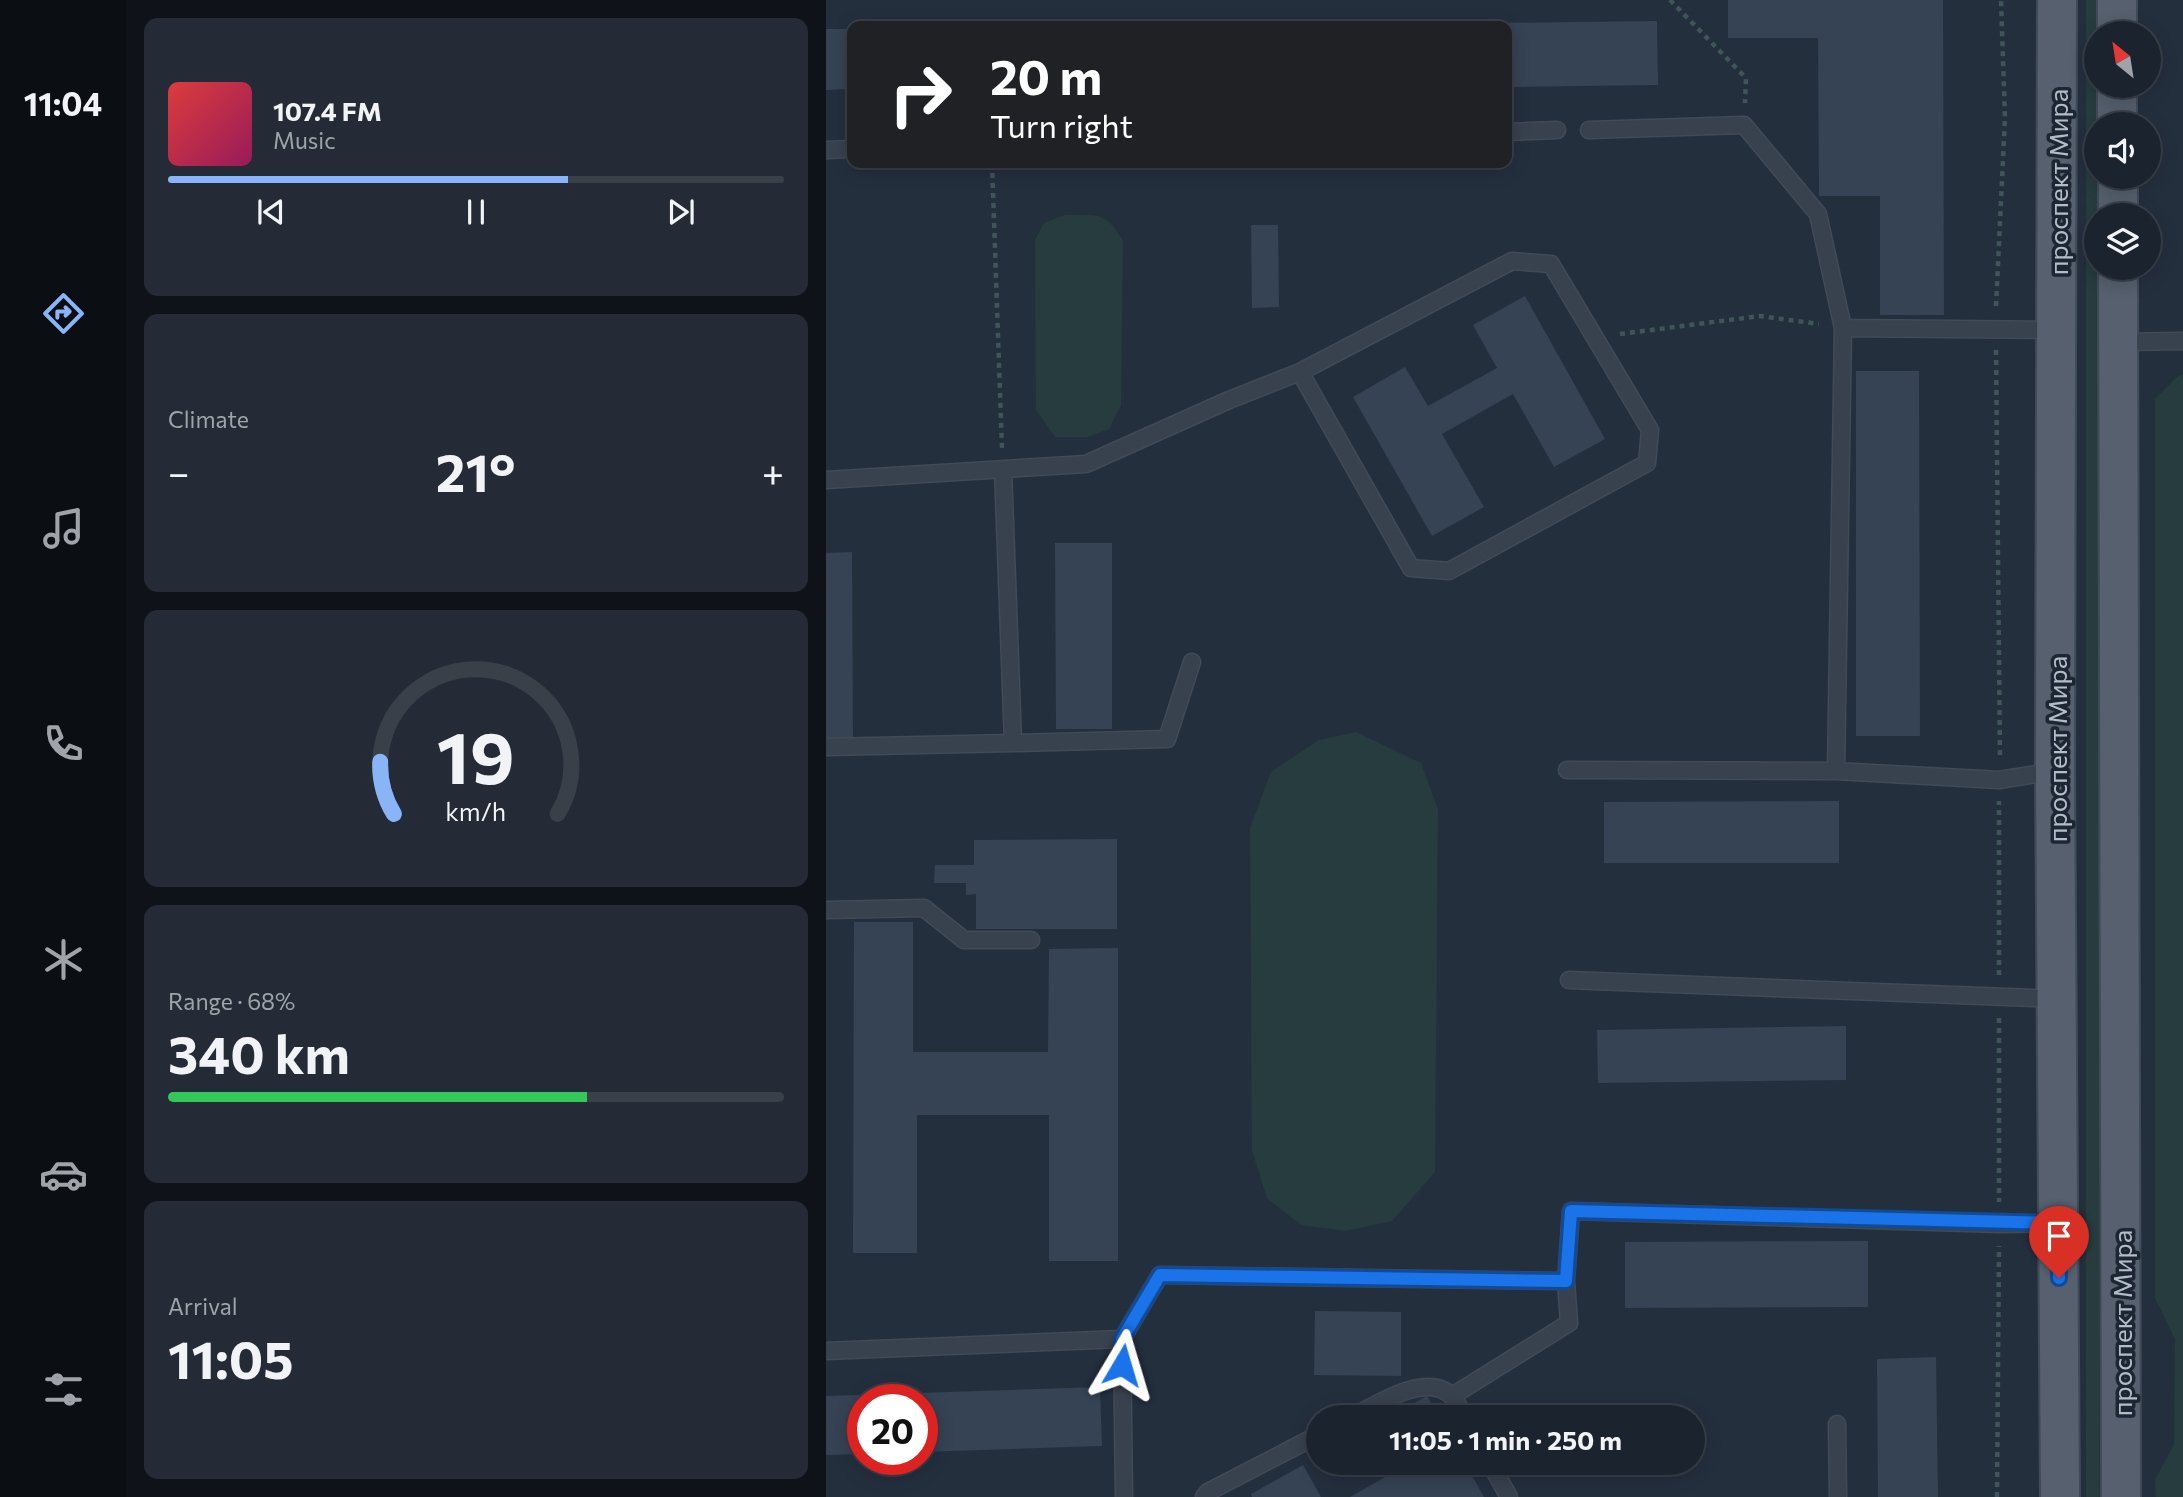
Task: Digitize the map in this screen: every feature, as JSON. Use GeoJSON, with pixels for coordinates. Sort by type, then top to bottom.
{"type":"FeatureCollection","features":[{"type":"Feature","properties":{"kind":"main road","name":"проспект Мира"},"geometry":{"type":"LineString","coordinates":[[2057,0],[2056,771],[2060,1497]]}},
{"type":"Feature","properties":{"kind":"main road"},"geometry":{"type":"LineString","coordinates":[[2117,0],[2117,21]]}},
{"type":"Feature","properties":{"kind":"main road","name":"проспект Мира"},"geometry":{"type":"LineString","coordinates":[[2118,280],[2121,1497]]}},
{"type":"Feature","properties":{"kind":"lane"},"geometry":{"type":"LineString","coordinates":[[1589,130],[1744,125],[1818,214],[1843,328],[1836,771]]}},
{"type":"Feature","properties":{"kind":"lane"},"geometry":{"type":"LineString","coordinates":[[1512,132],[1557,130]]}},
{"type":"Feature","properties":{"kind":"lane"},"geometry":{"type":"LineString","coordinates":[[826,150],[847,149]]}},
{"type":"Feature","properties":{"kind":"lane"},"geometry":{"type":"LineString","coordinates":[[826,480],[1086,464],[1229,400],[1300,372],[1512,261],[1551,264],[1650,430],[1647,463],[1449,571],[1411,568],[1300,372]]}},
{"type":"Feature","properties":{"kind":"lane"},"geometry":{"type":"LineString","coordinates":[[1843,328],[2056,330]]}},
{"type":"Feature","properties":{"kind":"lane"},"geometry":{"type":"LineString","coordinates":[[2119,342],[2183,341]]}},
{"type":"Feature","properties":{"kind":"lane"},"geometry":{"type":"LineString","coordinates":[[1003,469],[1013,743]]}},
{"type":"Feature","properties":{"kind":"lane"},"geometry":{"type":"LineString","coordinates":[[826,747],[1167,739],[1192,662]]}},
{"type":"Feature","properties":{"kind":"lane"},"geometry":{"type":"LineString","coordinates":[[1567,770],[1836,771],[1999,780],[2056,771]]}},
{"type":"Feature","properties":{"kind":"lane"},"geometry":{"type":"LineString","coordinates":[[826,910],[924,908],[964,940],[1031,940]]}},
{"type":"Feature","properties":{"kind":"lane"},"geometry":{"type":"LineString","coordinates":[[1569,980],[2057,999]]}},
{"type":"Feature","properties":{"kind":"lane"},"geometry":{"type":"LineString","coordinates":[[1452,1396],[1569,1323],[1566,1281],[1571,1211],[2058,1223]]}},
{"type":"Feature","properties":{"kind":"lane"},"geometry":{"type":"LineString","coordinates":[[1124,1497],[1122,1339],[1160,1275],[1566,1281]]}},
{"type":"Feature","properties":{"kind":"lane"},"geometry":{"type":"LineString","coordinates":[[826,1351],[1122,1339]]}},
{"type":"Feature","properties":{"kind":"lane"},"geometry":{"type":"LineString","coordinates":[[1376,1405],[1404,1390],[1431,1387],[1452,1396],[1457,1405]]}},
{"type":"Feature","properties":{"kind":"lane"},"geometry":{"type":"LineString","coordinates":[[1837,1424],[1838,1497]]}},
{"type":"Feature","properties":{"kind":"lane"},"geometry":{"type":"LineString","coordinates":[[1205,1497],[1208,1492],[1306,1441]]}},
{"type":"Feature","properties":{"kind":"lane"},"geometry":{"type":"LineString","coordinates":[[1497,1475],[1509,1497]]}},
{"type":"Feature","properties":{"kind":"path"},"geometry":{"type":"LineString","coordinates":[[1670,0],[1746,78],[1744,125]]}},
{"type":"Feature","properties":{"kind":"path"},"geometry":{"type":"LineString","coordinates":[[1996,318],[2005,118],[2001,0]]}},
{"type":"Feature","properties":{"kind":"path"},"geometry":{"type":"LineString","coordinates":[[992,168],[1003,469]]}},
{"type":"Feature","properties":{"kind":"path"},"geometry":{"type":"LineString","coordinates":[[1595,338],[1760,316],[1843,328]]}},
{"type":"Feature","properties":{"kind":"path"},"geometry":{"type":"LineString","coordinates":[[1996,346],[2000,770]]}},
{"type":"Feature","properties":{"kind":"path"},"geometry":{"type":"LineString","coordinates":[[1998,988],[1999,790]]}},
{"type":"Feature","properties":{"kind":"path"},"geometry":{"type":"LineString","coordinates":[[1998,1007],[1999,1213]]}},
{"type":"Feature","properties":{"kind":"path"},"geometry":{"type":"LineString","coordinates":[[1997,1497],[1999,1233]]}},
{"type":"Feature","properties":{"kind":"green space"},"geometry":{"type":"Polygon","coordinates":[[[2086,0],[2100,0],[2100,21],[2086,21],[2086,0]]]}},
{"type":"Feature","properties":{"kind":"green space"},"geometry":{"type":"Polygon","coordinates":[[[2086,98],[2100,98],[2100,112],[2086,112],[2086,98]]]}},
{"type":"Feature","properties":{"kind":"green space"},"geometry":{"type":"Polygon","coordinates":[[[2086,189],[2100,189],[2100,203],[2086,203],[2086,189]]]}},
{"type":"Feature","properties":{"kind":"green space"},"geometry":{"type":"Polygon","coordinates":[[[1065,215],[1099,217],[1111,224],[1123,241],[1121,405],[1109,429],[1088,437],[1055,437],[1036,410],[1035,240],[1044,223],[1065,215]]]}},
{"type":"Feature","properties":{"kind":"green space"},"geometry":{"type":"Polygon","coordinates":[[[2086,280],[2100,280],[2099,1497],[2086,1497],[2086,280]]]}},
{"type":"Feature","properties":{"kind":"green space"},"geometry":{"type":"Polygon","coordinates":[[[2183,375],[2183,1497],[2156,1497],[2155,1479],[2174,1445],[2175,1339],[2155,1298],[2155,399],[2178,376],[2183,375]]]}},
{"type":"Feature","properties":{"kind":"green space"},"geometry":{"type":"Polygon","coordinates":[[[1356,732],[1421,763],[1438,809],[1435,1172],[1392,1221],[1345,1231],[1301,1225],[1267,1198],[1252,1150],[1250,828],[1271,772],[1319,740],[1356,732]]]}},
{"type":"Feature","properties":{"kind":"building"},"geometry":{"type":"Polygon","coordinates":[[[1728,0],[1943,0],[1944,315],[1880,315],[1880,196],[1819,196],[1818,38],[1728,38],[1728,0]]]}},
{"type":"Feature","properties":{"kind":"building"},"geometry":{"type":"Polygon","coordinates":[[[1657,21],[1658,85],[1512,87],[1512,23],[1657,21]]]}},
{"type":"Feature","properties":{"kind":"building"},"geometry":{"type":"Polygon","coordinates":[[[826,29],[847,29],[847,89],[826,90],[826,29]]]}},
{"type":"Feature","properties":{"kind":"building"},"geometry":{"type":"Polygon","coordinates":[[[1251,225],[1278,225],[1279,307],[1252,308],[1251,225]]]}},
{"type":"Feature","properties":{"kind":"building"},"geometry":{"type":"Polygon","coordinates":[[[1525,296],[1605,439],[1554,467],[1513,394],[1442,434],[1484,507],[1432,536],[1353,397],[1405,367],[1428,406],[1497,368],[1473,325],[1525,296]]]}},
{"type":"Feature","properties":{"kind":"building"},"geometry":{"type":"Polygon","coordinates":[[[1856,371],[1919,371],[1920,736],[1856,736],[1856,371]]]}},
{"type":"Feature","properties":{"kind":"building"},"geometry":{"type":"Polygon","coordinates":[[[1055,543],[1112,543],[1112,729],[1056,729],[1055,543]]]}},
{"type":"Feature","properties":{"kind":"building"},"geometry":{"type":"Polygon","coordinates":[[[852,552],[853,744],[826,744],[826,553],[852,552]]]}},
{"type":"Feature","properties":{"kind":"building"},"geometry":{"type":"Polygon","coordinates":[[[1839,801],[1839,863],[1604,863],[1604,802],[1839,801]]]}},
{"type":"Feature","properties":{"kind":"building"},"geometry":{"type":"Polygon","coordinates":[[[1117,839],[1117,929],[976,929],[976,894],[966,895],[966,883],[934,883],[935,865],[974,865],[974,840],[1117,839]]]}},
{"type":"Feature","properties":{"kind":"building"},"geometry":{"type":"Polygon","coordinates":[[[854,922],[913,922],[913,1052],[1048,1052],[1049,949],[1118,948],[1118,1261],[1049,1261],[1049,1115],[917,1115],[917,1253],[853,1253],[854,922]]]}},
{"type":"Feature","properties":{"kind":"building"},"geometry":{"type":"Polygon","coordinates":[[[1846,1026],[1846,1080],[1598,1083],[1597,1030],[1846,1026]]]}},
{"type":"Feature","properties":{"kind":"building"},"geometry":{"type":"Polygon","coordinates":[[[1868,1241],[1868,1307],[1625,1308],[1625,1242],[1868,1241]]]}},
{"type":"Feature","properties":{"kind":"building"},"geometry":{"type":"Polygon","coordinates":[[[1315,1311],[1401,1312],[1401,1376],[1314,1375],[1315,1311]]]}},
{"type":"Feature","properties":{"kind":"building"},"geometry":{"type":"Polygon","coordinates":[[[1936,1357],[1938,1497],[1878,1497],[1877,1359],[1936,1357]]]}},
{"type":"Feature","properties":{"kind":"building"},"geometry":{"type":"Polygon","coordinates":[[[1100,1387],[1102,1446],[938,1451],[938,1392],[1100,1387]]]}},
{"type":"Feature","properties":{"kind":"building"},"geometry":{"type":"Polygon","coordinates":[[[847,1395],[847,1454],[826,1455],[826,1396],[847,1395]]]}},
{"type":"Feature","properties":{"kind":"building"},"geometry":{"type":"Polygon","coordinates":[[[1427,1396],[1432,1405],[1411,1405],[1427,1396]]]}},
{"type":"Feature","properties":{"kind":"building"},"geometry":{"type":"Polygon","coordinates":[[[1303,1465],[1306,1475],[1309,1475],[1321,1497],[1252,1497],[1251,1494],[1303,1465]]]}},
{"type":"Feature","properties":{"kind":"building"},"geometry":{"type":"Polygon","coordinates":[[[1389,1475],[1472,1475],[1484,1497],[1350,1497],[1389,1475]]]}},
{"type":"Feature","properties":{"kind":"route"},"geometry":{"type":"LineString","coordinates":[[1122,1365],[1122,1339],[1160,1275],[1566,1281],[1571,1211],[1999,1224],[2058,1223],[2059,1278]]}}]}
